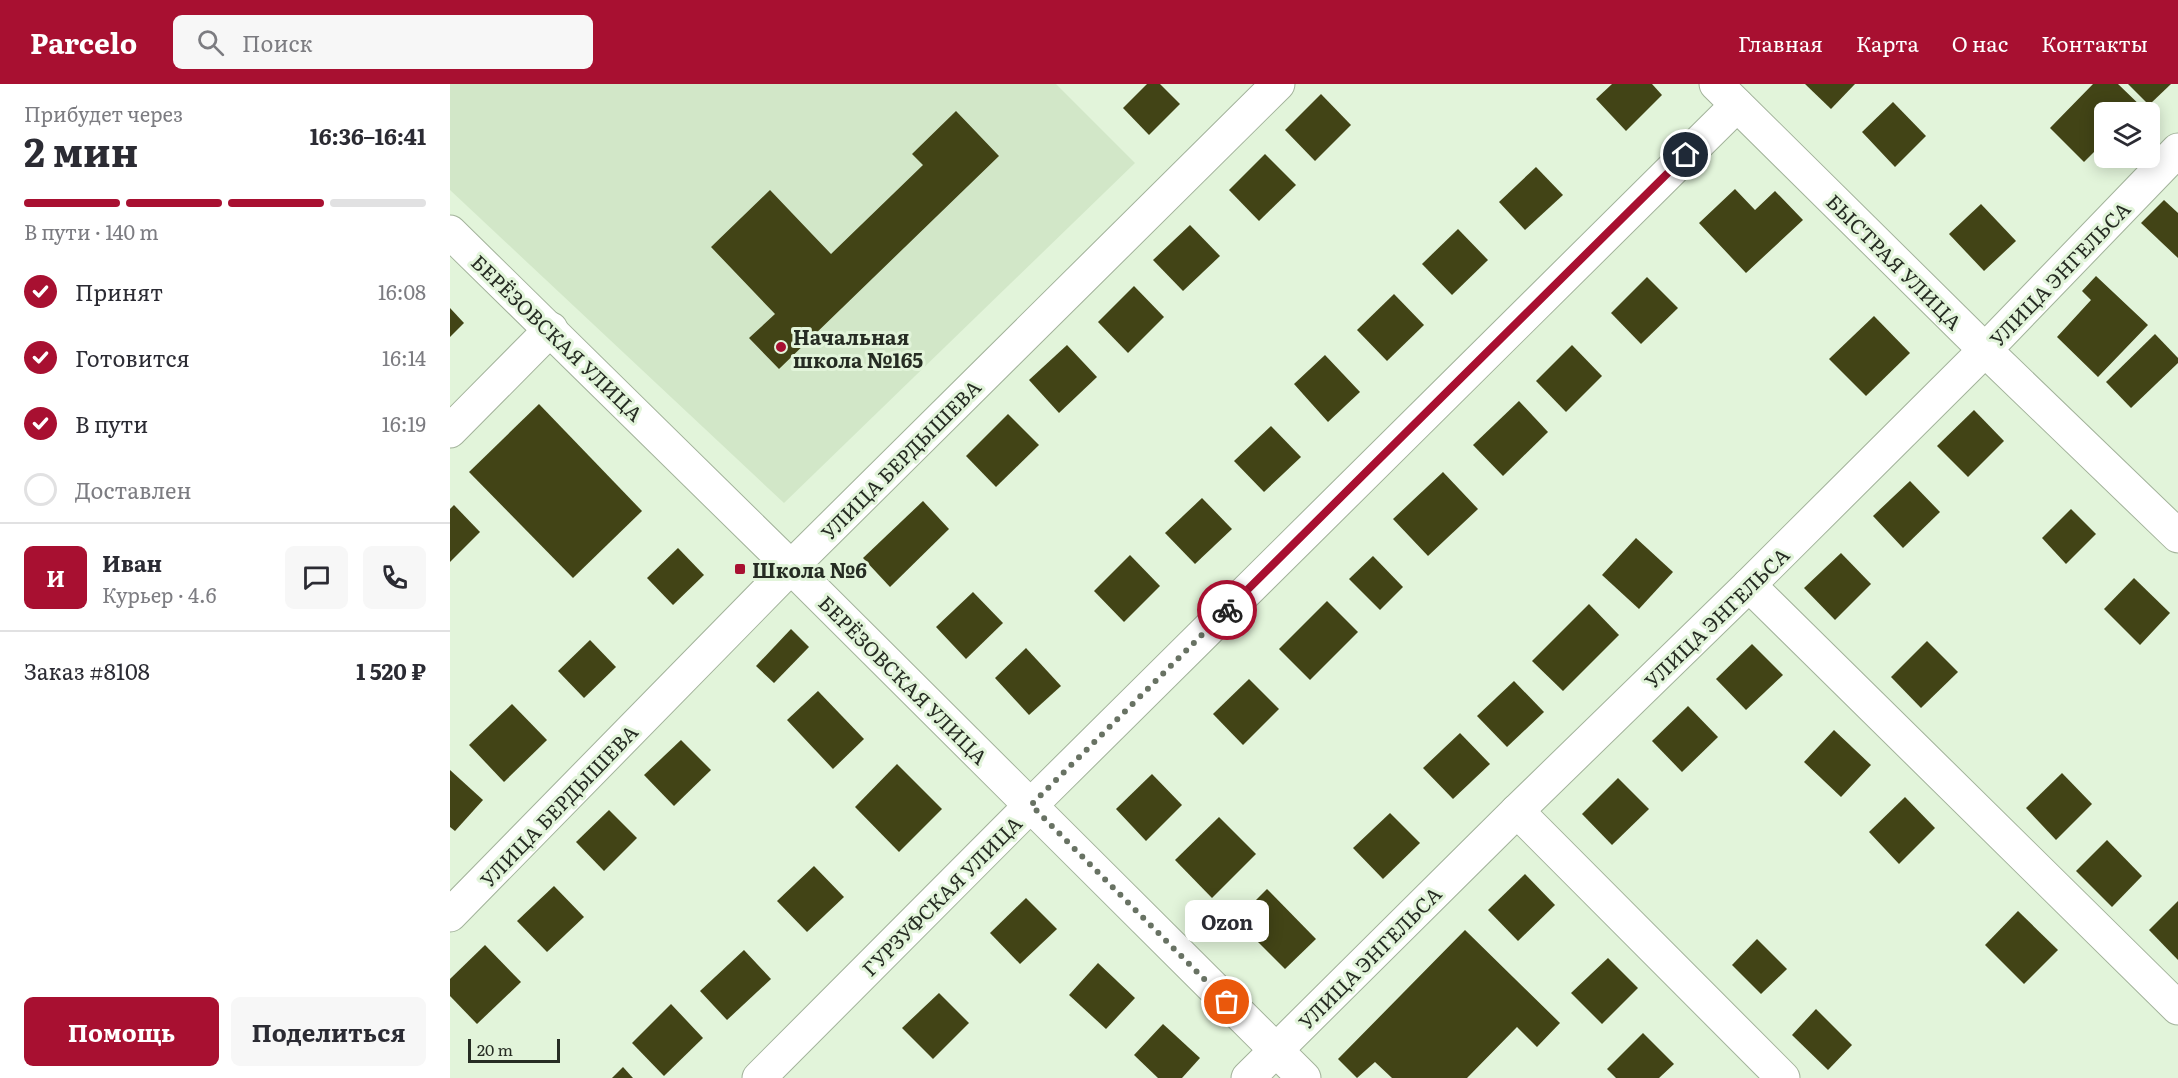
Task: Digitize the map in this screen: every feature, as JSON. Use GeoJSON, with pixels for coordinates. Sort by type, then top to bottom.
{"type":"FeatureCollection","features":[{"type":"Feature","properties":{"kind":"street","name":"УЛИЦА БЕРДЫШЕВА"},"geometry":{"type":"LineString","coordinates":[[450,915],[791,567],[1278,84]]}},
{"type":"Feature","properties":{"kind":"street","name":"БЫСТРАЯ УЛИЦА"},"geometry":{"type":"LineString","coordinates":[[1726,94],[1985,350],[2178,536]]}},
{"type":"Feature","properties":{"kind":"street","name":"ГУРЗУФСКАЯ УЛИЦА"},"geometry":{"type":"LineString","coordinates":[[759,1078],[1031,805],[1726,94]]}},
{"type":"Feature","properties":{"kind":"street","name":"УЛИЦА ЭНГЕЛЬСА"},"geometry":{"type":"LineString","coordinates":[[1248,1078],[1985,350],[2178,150]]}},
{"type":"Feature","properties":{"kind":"street","name":"БЕРЁЗОВСКАЯ УЛИЦА"},"geometry":{"type":"LineString","coordinates":[[450,232],[791,567],[1304,1078]]}},
{"type":"Feature","properties":{"kind":"street"},"geometry":{"type":"LineString","coordinates":[[450,431],[550,330]]}},
{"type":"Feature","properties":{"kind":"street"},"geometry":{"type":"LineString","coordinates":[[1749,585],[2178,1008]]}},
{"type":"Feature","properties":{"kind":"street"},"geometry":{"type":"LineString","coordinates":[[1517,811],[1783,1078]]}},
{"type":"Feature","properties":{"kind":"shaded area","name":"Начальная школа №165"},"geometry":{"type":"Polygon","coordinates":[[[450,84],[1056,84],[1135,163],[784,503],[450,190],[450,84]]]}},
{"type":"Feature","properties":{"kind":"building"},"geometry":{"type":"Polygon","coordinates":[[[1147,84],[1160,84],[1180,104],[1149,135],[1123,108],[1147,84]]]}},
{"type":"Feature","properties":{"kind":"building"},"geometry":{"type":"Polygon","coordinates":[[[1612,84],[1652,84],[1662,95],[1626,131],[1596,99],[1612,84]]]}},
{"type":"Feature","properties":{"kind":"building"},"geometry":{"type":"Polygon","coordinates":[[[1805,84],[1855,84],[1831,109],[1805,84]]]}},
{"type":"Feature","properties":{"kind":"building"},"geometry":{"type":"Polygon","coordinates":[[[2093,84],[2118,84],[2137,102],[2094,102],[2094,152],[2084,162],[2050,128],[2093,84]]]}},
{"type":"Feature","properties":{"kind":"building"},"geometry":{"type":"Polygon","coordinates":[[[2128,84],[2171,84],[2152,102],[2146,102],[2128,84]]]}},
{"type":"Feature","properties":{"kind":"building"},"geometry":{"type":"Polygon","coordinates":[[[1321,94],[1351,125],[1315,161],[1285,130],[1321,94]]]}},
{"type":"Feature","properties":{"kind":"building"},"geometry":{"type":"Polygon","coordinates":[[[1893,102],[1926,136],[1895,167],[1862,132],[1893,102]]]}},
{"type":"Feature","properties":{"kind":"building"},"geometry":{"type":"Polygon","coordinates":[[[956,111],[999,156],[779,369],[749,338],[775,314],[711,247],[770,190],[831,254],[923,165],[912,154],[956,111]]]}},
{"type":"Feature","properties":{"kind":"building"},"geometry":{"type":"Polygon","coordinates":[[[1265,154],[1296,185],[1259,221],[1229,190],[1265,154]]]}},
{"type":"Feature","properties":{"kind":"building"},"geometry":{"type":"Polygon","coordinates":[[[1536,167],[1563,195],[1525,230],[1499,202],[1536,167]]]}},
{"type":"Feature","properties":{"kind":"building"},"geometry":{"type":"Polygon","coordinates":[[[1735,189],[1755,210],[1775,191],[1803,220],[1746,273],[1699,223],[1735,189]]]}},
{"type":"Feature","properties":{"kind":"building"},"geometry":{"type":"Polygon","coordinates":[[[2164,200],[2178,213],[2178,258],[2141,223],[2164,200]]]}},
{"type":"Feature","properties":{"kind":"building"},"geometry":{"type":"Polygon","coordinates":[[[1981,204],[2016,241],[1984,271],[1949,234],[1981,204]]]}},
{"type":"Feature","properties":{"kind":"building"},"geometry":{"type":"Polygon","coordinates":[[[1190,225],[1220,256],[1183,291],[1153,260],[1190,225]]]}},
{"type":"Feature","properties":{"kind":"building"},"geometry":{"type":"Polygon","coordinates":[[[1458,229],[1488,260],[1452,295],[1422,264],[1458,229]]]}},
{"type":"Feature","properties":{"kind":"building"},"geometry":{"type":"Polygon","coordinates":[[[2096,276],[2148,325],[2098,377],[2057,337],[2091,300],[2082,291],[2096,276]]]}},
{"type":"Feature","properties":{"kind":"building"},"geometry":{"type":"Polygon","coordinates":[[[1647,277],[1678,308],[1641,344],[1611,313],[1647,277]]]}},
{"type":"Feature","properties":{"kind":"building"},"geometry":{"type":"Polygon","coordinates":[[[1134,286],[1164,317],[1128,353],[1098,322],[1134,286]]]}},
{"type":"Feature","properties":{"kind":"building"},"geometry":{"type":"Polygon","coordinates":[[[1394,294],[1424,325],[1387,361],[1357,330],[1394,294]]]}},
{"type":"Feature","properties":{"kind":"building"},"geometry":{"type":"Polygon","coordinates":[[[450,308],[464,323],[450,337],[450,308]]]}},
{"type":"Feature","properties":{"kind":"building"},"geometry":{"type":"Polygon","coordinates":[[[1874,316],[1910,353],[1866,396],[1829,359],[1874,316]]]}},
{"type":"Feature","properties":{"kind":"building"},"geometry":{"type":"Polygon","coordinates":[[[2155,334],[2178,358],[2178,363],[2131,408],[2106,382],[2155,334]]]}},
{"type":"Feature","properties":{"kind":"building"},"geometry":{"type":"Polygon","coordinates":[[[1067,345],[1097,377],[1059,413],[1029,380],[1067,345]]]}},
{"type":"Feature","properties":{"kind":"building"},"geometry":{"type":"Polygon","coordinates":[[[1572,345],[1602,376],[1566,412],[1536,381],[1572,345]]]}},
{"type":"Feature","properties":{"kind":"building"},"geometry":{"type":"Polygon","coordinates":[[[1325,355],[1360,392],[1328,422],[1294,384],[1325,355]]]}},
{"type":"Feature","properties":{"kind":"building"},"geometry":{"type":"Polygon","coordinates":[[[1519,401],[1548,432],[1503,476],[1473,445],[1519,401]]]}},
{"type":"Feature","properties":{"kind":"building"},"geometry":{"type":"Polygon","coordinates":[[[539,404],[642,511],[573,578],[469,472],[539,404]]]}},
{"type":"Feature","properties":{"kind":"building"},"geometry":{"type":"Polygon","coordinates":[[[1974,410],[2004,441],[1968,477],[1937,446],[1974,410]]]}},
{"type":"Feature","properties":{"kind":"building"},"geometry":{"type":"Polygon","coordinates":[[[1008,414],[1039,445],[996,487],[966,456],[1008,414]]]}},
{"type":"Feature","properties":{"kind":"building"},"geometry":{"type":"Polygon","coordinates":[[[1271,426],[1301,457],[1264,492],[1234,461],[1271,426]]]}},
{"type":"Feature","properties":{"kind":"building"},"geometry":{"type":"Polygon","coordinates":[[[1443,472],[1478,509],[1428,556],[1393,519],[1443,472]]]}},
{"type":"Feature","properties":{"kind":"building"},"geometry":{"type":"Polygon","coordinates":[[[1910,481],[1940,512],[1903,548],[1873,516],[1910,481]]]}},
{"type":"Feature","properties":{"kind":"building"},"geometry":{"type":"Polygon","coordinates":[[[1202,498],[1232,529],[1195,564],[1165,533],[1202,498]]]}},
{"type":"Feature","properties":{"kind":"building"},"geometry":{"type":"Polygon","coordinates":[[[923,501],[949,529],[890,587],[863,558],[923,501]]]}},
{"type":"Feature","properties":{"kind":"building"},"geometry":{"type":"Polygon","coordinates":[[[454,505],[480,532],[450,562],[450,509],[454,505]]]}},
{"type":"Feature","properties":{"kind":"building"},"geometry":{"type":"Polygon","coordinates":[[[2071,509],[2096,534],[2066,564],[2042,538],[2071,509]]]}},
{"type":"Feature","properties":{"kind":"building"},"geometry":{"type":"Polygon","coordinates":[[[1636,538],[1673,572],[1639,609],[1602,575],[1636,538]]]}},
{"type":"Feature","properties":{"kind":"building"},"geometry":{"type":"Polygon","coordinates":[[[678,548],[704,575],[673,605],[647,578],[678,548]]]}},
{"type":"Feature","properties":{"kind":"building"},"geometry":{"type":"Polygon","coordinates":[[[1841,553],[1871,584],[1835,620],[1804,588],[1841,553]]]}},
{"type":"Feature","properties":{"kind":"building"},"geometry":{"type":"Polygon","coordinates":[[[1130,555],[1160,586],[1124,622],[1094,591],[1130,555]]]}},
{"type":"Feature","properties":{"kind":"building"},"geometry":{"type":"Polygon","coordinates":[[[1373,556],[1403,587],[1380,610],[1349,579],[1373,556]]]}},
{"type":"Feature","properties":{"kind":"building"},"geometry":{"type":"Polygon","coordinates":[[[2134,578],[2170,613],[2140,645],[2104,609],[2134,578]]]}},
{"type":"Feature","properties":{"kind":"building"},"geometry":{"type":"Polygon","coordinates":[[[973,592],[1003,623],[966,659],[936,627],[973,592]]]}},
{"type":"Feature","properties":{"kind":"building"},"geometry":{"type":"Polygon","coordinates":[[[1327,601],[1358,632],[1310,680],[1279,649],[1327,601]]]}},
{"type":"Feature","properties":{"kind":"building"},"geometry":{"type":"Polygon","coordinates":[[[1589,604],[1619,635],[1563,691],[1532,661],[1589,604]]]}},
{"type":"Feature","properties":{"kind":"building"},"geometry":{"type":"Polygon","coordinates":[[[791,629],[809,647],[774,683],[756,666],[791,629]]]}},
{"type":"Feature","properties":{"kind":"building"},"geometry":{"type":"Polygon","coordinates":[[[590,640],[616,667],[584,698],[558,671],[590,640]]]}},
{"type":"Feature","properties":{"kind":"building"},"geometry":{"type":"Polygon","coordinates":[[[1927,641],[1958,672],[1921,708],[1891,677],[1927,641]]]}},
{"type":"Feature","properties":{"kind":"building"},"geometry":{"type":"Polygon","coordinates":[[[1752,644],[1783,675],[1746,710],[1716,679],[1752,644]]]}},
{"type":"Feature","properties":{"kind":"building"},"geometry":{"type":"Polygon","coordinates":[[[1026,648],[1061,686],[1029,715],[995,678],[1026,648]]]}},
{"type":"Feature","properties":{"kind":"building"},"geometry":{"type":"Polygon","coordinates":[[[1249,679],[1279,709],[1243,745],[1213,714],[1249,679]]]}},
{"type":"Feature","properties":{"kind":"building"},"geometry":{"type":"Polygon","coordinates":[[[1514,681],[1544,712],[1507,747],[1477,716],[1514,681]]]}},
{"type":"Feature","properties":{"kind":"building"},"geometry":{"type":"Polygon","coordinates":[[[818,691],[864,739],[833,769],[787,720],[818,691]]]}},
{"type":"Feature","properties":{"kind":"building"},"geometry":{"type":"Polygon","coordinates":[[[512,704],[547,740],[504,782],[469,745],[512,704]]]}},
{"type":"Feature","properties":{"kind":"building"},"geometry":{"type":"Polygon","coordinates":[[[1688,706],[1718,737],[1682,772],[1652,741],[1688,706]]]}},
{"type":"Feature","properties":{"kind":"building"},"geometry":{"type":"Polygon","coordinates":[[[1834,730],[1871,765],[1841,797],[1804,762],[1834,730]]]}},
{"type":"Feature","properties":{"kind":"building"},"geometry":{"type":"Polygon","coordinates":[[[1460,733],[1490,764],[1453,799],[1423,768],[1460,733]]]}},
{"type":"Feature","properties":{"kind":"building"},"geometry":{"type":"Polygon","coordinates":[[[681,740],[711,770],[674,806],[644,775],[681,740]]]}},
{"type":"Feature","properties":{"kind":"building"},"geometry":{"type":"Polygon","coordinates":[[[897,764],[942,809],[899,852],[855,807],[897,764]]]}},
{"type":"Feature","properties":{"kind":"building"},"geometry":{"type":"Polygon","coordinates":[[[450,770],[483,800],[455,831],[450,827],[450,770]]]}},
{"type":"Feature","properties":{"kind":"building"},"geometry":{"type":"Polygon","coordinates":[[[2062,773],[2092,804],[2056,840],[2026,808],[2062,773]]]}},
{"type":"Feature","properties":{"kind":"building"},"geometry":{"type":"Polygon","coordinates":[[[1152,774],[1182,805],[1146,841],[1116,809],[1152,774]]]}},
{"type":"Feature","properties":{"kind":"building"},"geometry":{"type":"Polygon","coordinates":[[[1618,778],[1649,809],[1612,845],[1582,814],[1618,778]]]}},
{"type":"Feature","properties":{"kind":"building"},"geometry":{"type":"Polygon","coordinates":[[[1905,797],[1935,828],[1899,864],[1869,832],[1905,797]]]}},
{"type":"Feature","properties":{"kind":"building"},"geometry":{"type":"Polygon","coordinates":[[[609,810],[637,838],[604,871],[576,842],[609,810]]]}},
{"type":"Feature","properties":{"kind":"building"},"geometry":{"type":"Polygon","coordinates":[[[1390,813],[1420,843],[1383,879],[1353,848],[1390,813]]]}},
{"type":"Feature","properties":{"kind":"building"},"geometry":{"type":"Polygon","coordinates":[[[1219,817],[1256,854],[1212,898],[1175,860],[1219,817]]]}},
{"type":"Feature","properties":{"kind":"building"},"geometry":{"type":"Polygon","coordinates":[[[2107,840],[2142,876],[2112,907],[2076,871],[2107,840]]]}},
{"type":"Feature","properties":{"kind":"building"},"geometry":{"type":"Polygon","coordinates":[[[814,866],[844,897],[807,932],[777,901],[814,866]]]}},
{"type":"Feature","properties":{"kind":"building"},"geometry":{"type":"Polygon","coordinates":[[[1525,874],[1555,905],[1518,941],[1488,910],[1525,874]]]}},
{"type":"Feature","properties":{"kind":"building"},"geometry":{"type":"Polygon","coordinates":[[[554,886],[584,917],[547,952],[517,921],[554,886]]]}},
{"type":"Feature","properties":{"kind":"building"},"geometry":{"type":"Polygon","coordinates":[[[1267,889],[1316,939],[1285,969],[1236,920],[1267,889]]]}},
{"type":"Feature","properties":{"kind":"building"},"geometry":{"type":"Polygon","coordinates":[[[1026,898],[1057,929],[1020,964],[990,933],[1026,898]]]}},
{"type":"Feature","properties":{"kind":"building"},"geometry":{"type":"Polygon","coordinates":[[[2178,901],[2178,960],[2149,930],[2178,901]]]}},
{"type":"Feature","properties":{"kind":"building"},"geometry":{"type":"Polygon","coordinates":[[[2018,911],[2058,950],[2024,984],[1985,945],[2018,911]]]}},
{"type":"Feature","properties":{"kind":"building"},"geometry":{"type":"Polygon","coordinates":[[[1465,930],[1560,1023],[1537,1047],[1517,1027],[1467,1078],[1392,1078],[1375,1062],[1357,1078],[1338,1059],[1465,930]]]}},
{"type":"Feature","properties":{"kind":"building"},"geometry":{"type":"Polygon","coordinates":[[[1757,939],[1787,969],[1761,994],[1732,965],[1757,939]]]}},
{"type":"Feature","properties":{"kind":"building"},"geometry":{"type":"Polygon","coordinates":[[[485,945],[521,982],[477,1024],[450,996],[450,979],[485,945]]]}},
{"type":"Feature","properties":{"kind":"building"},"geometry":{"type":"Polygon","coordinates":[[[744,950],[771,979],[727,1020],[700,991],[744,950]]]}},
{"type":"Feature","properties":{"kind":"building"},"geometry":{"type":"Polygon","coordinates":[[[1608,958],[1638,988],[1602,1024],[1571,993],[1608,958]]]}},
{"type":"Feature","properties":{"kind":"building"},"geometry":{"type":"Polygon","coordinates":[[[1098,963],[1135,998],[1106,1029],[1069,995],[1098,963]]]}},
{"type":"Feature","properties":{"kind":"building"},"geometry":{"type":"Polygon","coordinates":[[[939,993],[969,1023],[933,1059],[902,1028],[939,993]]]}},
{"type":"Feature","properties":{"kind":"building"},"geometry":{"type":"Polygon","coordinates":[[[671,1004],[703,1038],[664,1076],[632,1043],[671,1004]]]}},
{"type":"Feature","properties":{"kind":"building"},"geometry":{"type":"Polygon","coordinates":[[[1816,1009],[1852,1045],[1828,1070],[1792,1035],[1816,1009]]]}},
{"type":"Feature","properties":{"kind":"building"},"geometry":{"type":"Polygon","coordinates":[[[1163,1024],[1200,1058],[1182,1078],[1158,1078],[1134,1055],[1163,1024]]]}},
{"type":"Feature","properties":{"kind":"building"},"geometry":{"type":"Polygon","coordinates":[[[1643,1033],[1674,1064],[1659,1078],[1616,1078],[1607,1069],[1643,1033]]]}},
{"type":"Feature","properties":{"kind":"building"},"geometry":{"type":"Polygon","coordinates":[[[623,1067],[633,1078],[612,1078],[623,1067]]]}},
{"type":"Feature","properties":{"kind":"way so far"},"geometry":{"type":"LineString","coordinates":[[1227,610],[1031,805],[1227,1002]]}},
{"type":"Feature","properties":{"kind":"place","name":"Начальная школа №165"},"geometry":{"type":"Point","coordinates":[781,347]}},
{"type":"Feature","properties":{"kind":"place","name":"Школа №6"},"geometry":{"type":"Point","coordinates":[740,569]}},
{"type":"Feature","properties":{"kind":"place","name":"Ozon"},"geometry":{"type":"Point","coordinates":[1227,1002]}},
{"type":"Feature","properties":{"kind":"route"},"geometry":{"type":"LineString","coordinates":[[1227,610],[1686,155]]}}]}
